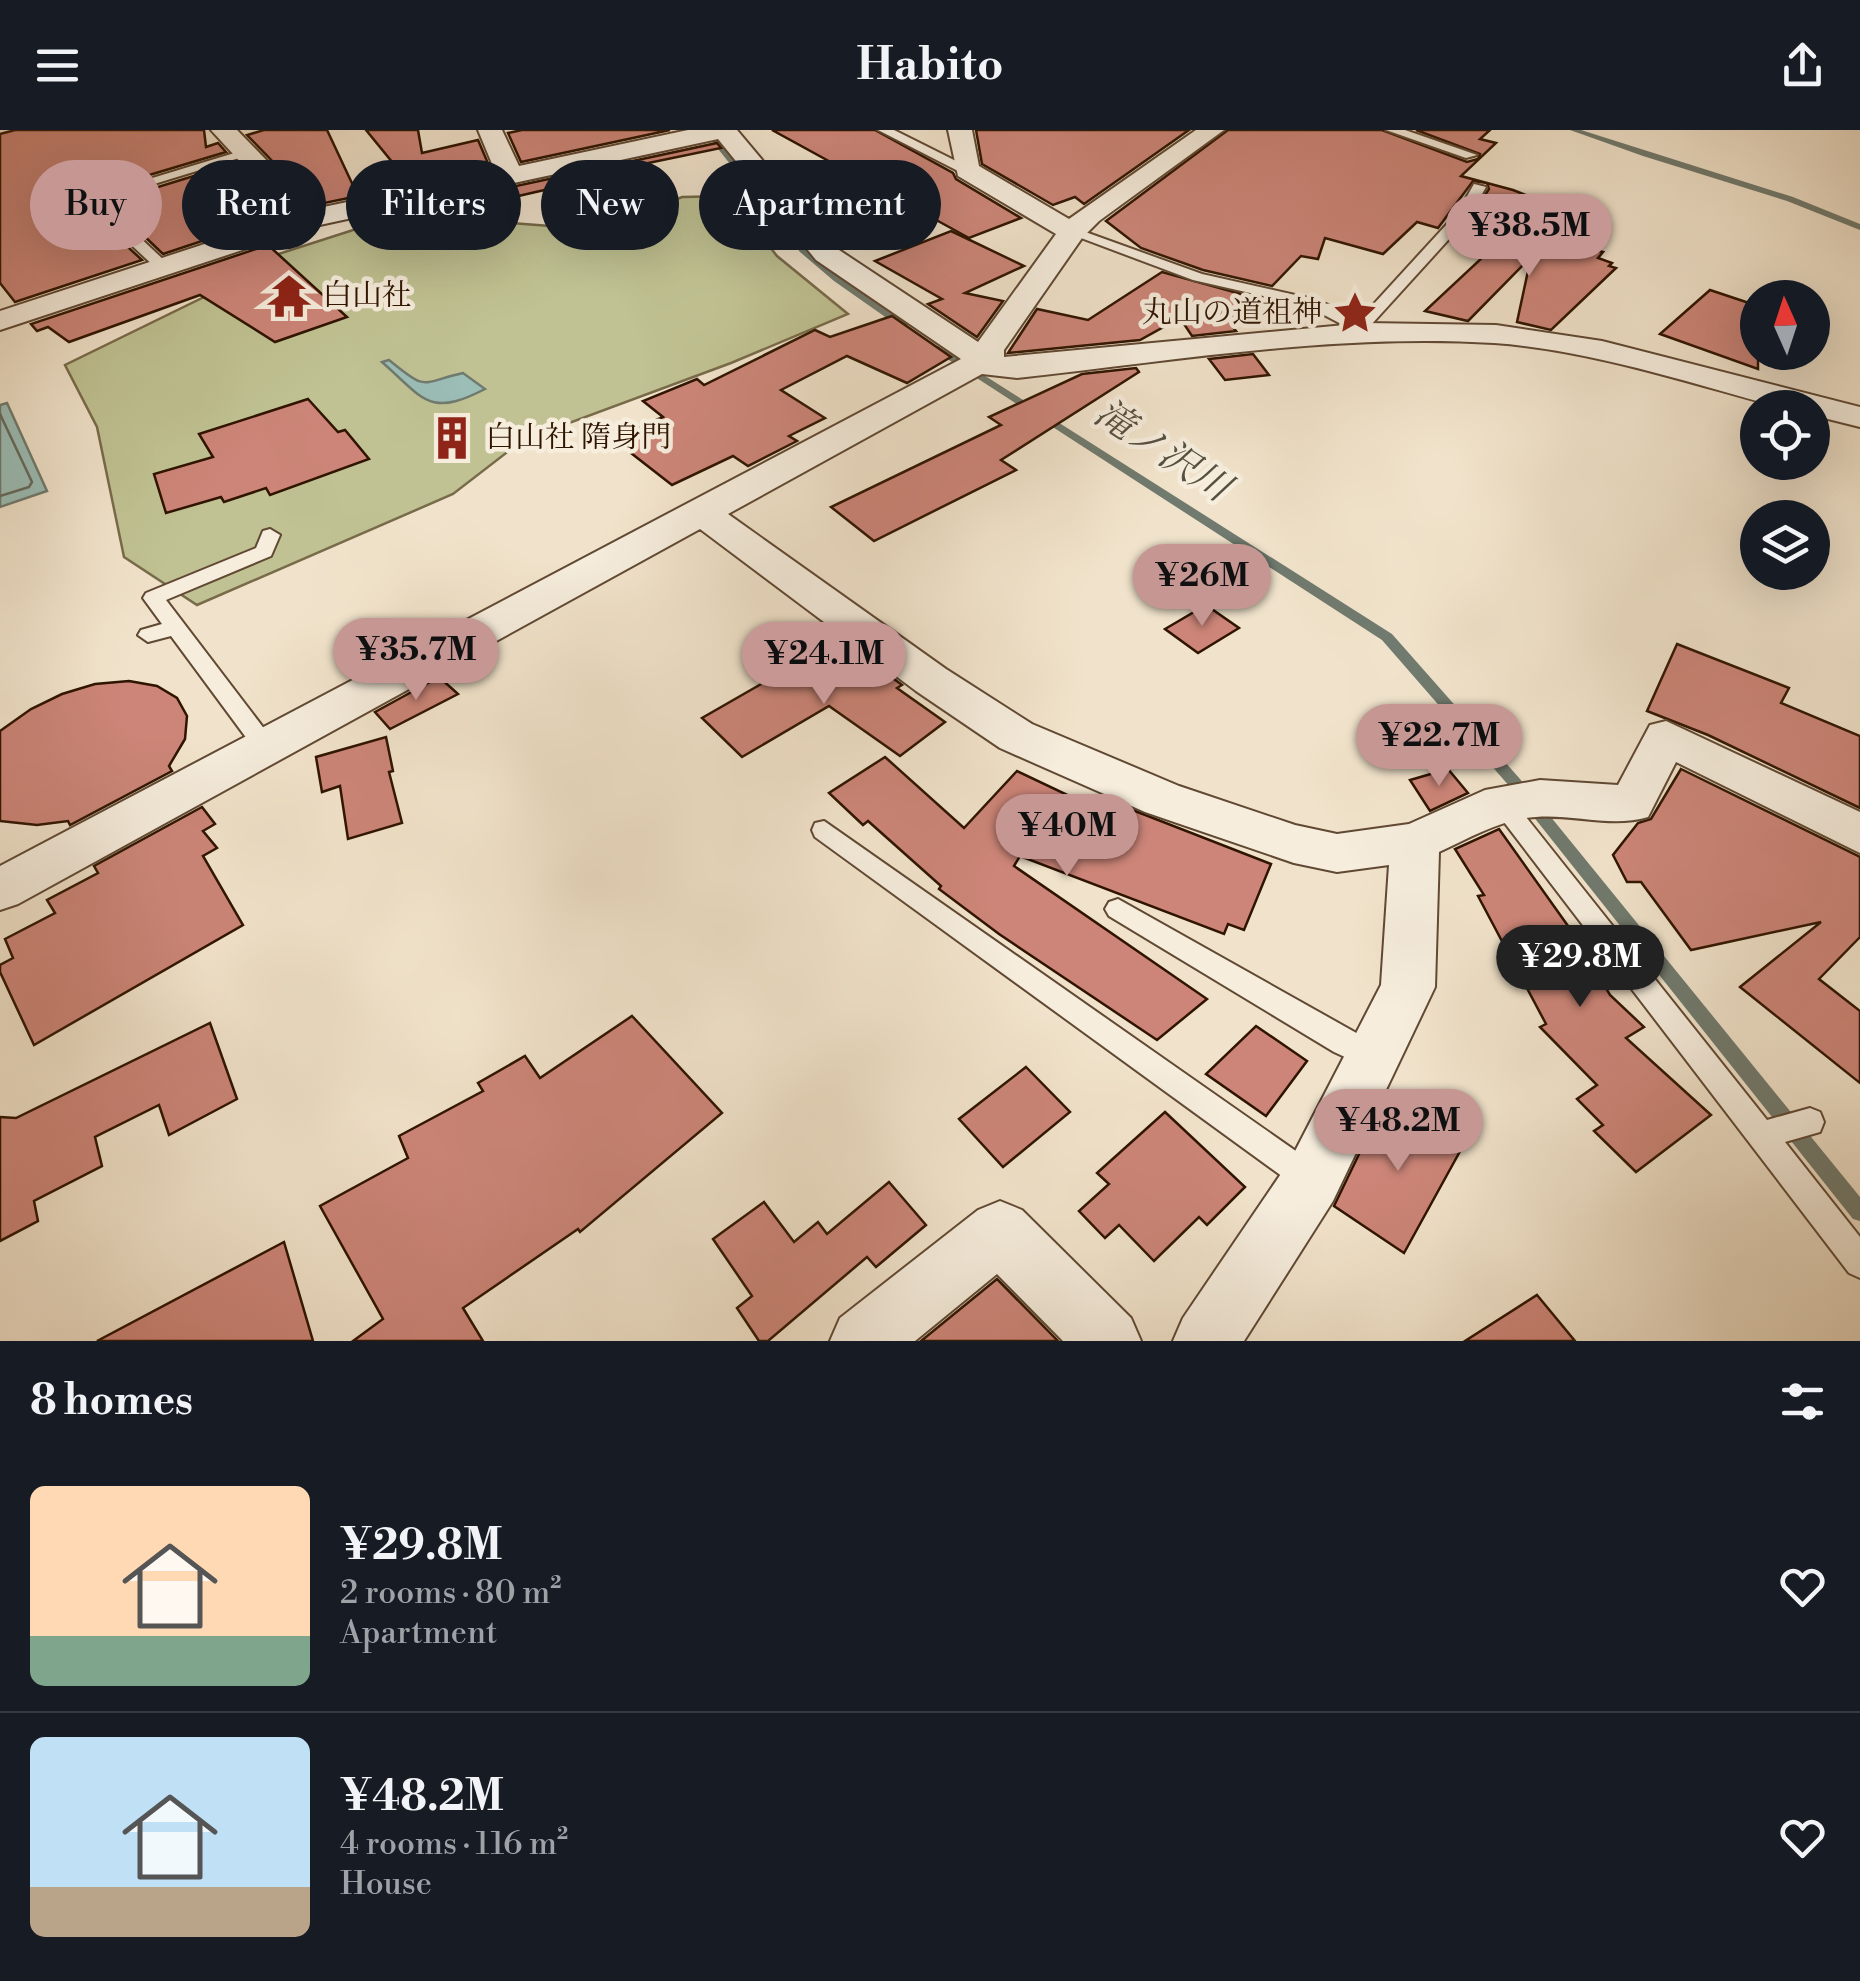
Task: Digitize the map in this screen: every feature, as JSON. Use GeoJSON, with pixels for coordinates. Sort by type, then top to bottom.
{"type":"FeatureCollection","features":[{"type":"Feature","properties":{"kind":"street"},"geometry":{"type":"LineString","coordinates":[[223,130],[252,160]]}},
{"type":"Feature","properties":{"kind":"street"},"geometry":{"type":"LineString","coordinates":[[490,130],[504,160]]}},
{"type":"Feature","properties":{"kind":"street"},"geometry":{"type":"LineString","coordinates":[[521,171],[724,130],[826,254],[972,368],[1016,368],[1364,329],[1496,334],[1602,351],[1860,417]]}},
{"type":"Feature","properties":{"kind":"street"},"geometry":{"type":"LineString","coordinates":[[960,130],[967,170],[1072,232]]}},
{"type":"Feature","properties":{"kind":"street"},"geometry":{"type":"LineString","coordinates":[[1158,130],[1202,135]]}},
{"type":"Feature","properties":{"kind":"street"},"geometry":{"type":"LineString","coordinates":[[0,890],[972,368],[1072,232],[1089,215],[1202,135]]}},
{"type":"Feature","properties":{"kind":"street"},"geometry":{"type":"LineString","coordinates":[[1,319],[211,250]]}},
{"type":"Feature","properties":{"kind":"street"},"geometry":{"type":"LineString","coordinates":[[702,512],[931,680],[1016,736],[1162,798],[1294,844],[1338,853],[1416,842],[1517,801],[1631,804],[1666,737],[1860,834]]}},
{"type":"Feature","properties":{"kind":"street"},"geometry":{"type":"LineString","coordinates":[[1206,1341],[1312,1180],[1408,987],[1416,842]]}},
{"type":"Feature","properties":{"kind":"street"},"geometry":{"type":"LineString","coordinates":[[862,1341],[1000,1232],[1108,1341]]}},
{"type":"Feature","properties":{"kind":"lane"},"geometry":{"type":"LineString","coordinates":[[884,130],[967,170]]}},
{"type":"Feature","properties":{"kind":"lane"},"geometry":{"type":"LineString","coordinates":[[1392,130],[1471,155]]}},
{"type":"Feature","properties":{"kind":"lane"},"geometry":{"type":"LineString","coordinates":[[162,178],[246,154]]}},
{"type":"Feature","properties":{"kind":"lane"},"geometry":{"type":"LineString","coordinates":[[1072,232],[1198,277],[1312,304],[1364,329],[1464,214],[1479,187]]}},
{"type":"Feature","properties":{"kind":"lane"},"geometry":{"type":"LineString","coordinates":[[145,250],[162,266]]}},
{"type":"Feature","properties":{"kind":"lane"},"geometry":{"type":"LineString","coordinates":[[264,745],[153,598],[264,552],[270,535]]}},
{"type":"Feature","properties":{"kind":"lane"},"geometry":{"type":"LineString","coordinates":[[148,635],[174,628]]}},
{"type":"Feature","properties":{"kind":"lane"},"geometry":{"type":"LineString","coordinates":[[1517,801],[1860,1262]]}},
{"type":"Feature","properties":{"kind":"lane"},"geometry":{"type":"LineString","coordinates":[[824,830],[1312,1180]]}},
{"type":"Feature","properties":{"kind":"lane"},"geometry":{"type":"LineString","coordinates":[[1118,909],[1344,1043],[1373,1056]]}},
{"type":"Feature","properties":{"kind":"lane"},"geometry":{"type":"LineString","coordinates":[[1765,1134],[1810,1122]]}},
{"type":"Feature","properties":{"kind":"green space"},"geometry":{"type":"Polygon","coordinates":[[[682,197],[699,197],[699,250],[772,250],[848,314],[731,363],[523,440],[453,494],[197,605],[124,557],[97,427],[65,365],[208,295],[207,277],[291,250],[326,250],[326,239],[346,232],[346,250],[521,250],[521,224],[541,225],[541,250],[679,250],[682,197]]]}},
{"type":"Feature","properties":{"kind":"water"},"geometry":{"type":"Polygon","coordinates":[[[389,360],[418,381],[431,382],[463,373],[485,389],[451,402],[428,400],[382,362],[389,360]]]}},
{"type":"Feature","properties":{"kind":"water"},"geometry":{"type":"Polygon","coordinates":[[[7,403],[47,491],[0,507],[0,405],[7,403]]]}},
{"type":"Feature","properties":{"kind":"building"},"geometry":{"type":"Polygon","coordinates":[[[15,130],[204,130],[206,147],[218,143],[226,152],[199,160],[182,160],[182,165],[162,171],[162,160],[30,160],[30,250],[131,250],[142,260],[15,302],[0,283],[0,134],[15,130]]]}},
{"type":"Feature","properties":{"kind":"building"},"geometry":{"type":"Polygon","coordinates":[[[264,130],[327,130],[346,170],[346,199],[326,203],[326,160],[271,160],[247,135],[264,130]]]}},
{"type":"Feature","properties":{"kind":"building"},"geometry":{"type":"Polygon","coordinates":[[[366,130],[418,130],[422,153],[478,140],[487,160],[391,160],[366,130]]]}},
{"type":"Feature","properties":{"kind":"building"},"geometry":{"type":"Polygon","coordinates":[[[522,130],[670,130],[521,162],[508,133],[522,130]]]}},
{"type":"Feature","properties":{"kind":"building"},"geometry":{"type":"Polygon","coordinates":[[[772,130],[875,130],[929,160],[827,160],[772,130]]]}},
{"type":"Feature","properties":{"kind":"building"},"geometry":{"type":"Polygon","coordinates":[[[976,130],[1189,130],[1084,204],[1075,197],[1053,205],[982,164],[976,130]]]}},
{"type":"Feature","properties":{"kind":"building"},"geometry":{"type":"Polygon","coordinates":[[[1228,130],[1382,130],[1467,162],[1478,159],[1480,154],[1416,130],[1490,130],[1480,139],[1496,143],[1461,176],[1487,183],[1473,181],[1438,228],[1417,222],[1383,254],[1325,238],[1318,259],[1301,256],[1272,286],[1203,270],[1141,248],[1106,221],[1228,130]]]}},
{"type":"Feature","properties":{"kind":"building"},"geometry":{"type":"Polygon","coordinates":[[[717,143],[721,148],[663,160],[638,160],[717,143]]]}},
{"type":"Feature","properties":{"kind":"building"},"geometry":{"type":"Polygon","coordinates":[[[941,166],[1021,218],[969,238],[941,223],[941,166]]]}},
{"type":"Feature","properties":{"kind":"building"},"geometry":{"type":"Polygon","coordinates":[[[182,180],[182,248],[163,254],[159,250],[162,250],[162,186],[182,180]]]}},
{"type":"Feature","properties":{"kind":"building"},"geometry":{"type":"Polygon","coordinates":[[[541,181],[541,191],[521,195],[521,185],[541,181]]]}},
{"type":"Feature","properties":{"kind":"building"},"geometry":{"type":"Polygon","coordinates":[[[1487,183],[1531,197],[1489,242],[1459,234],[1489,189],[1487,183]]]}},
{"type":"Feature","properties":{"kind":"building"},"geometry":{"type":"Polygon","coordinates":[[[1514,228],[1603,252],[1598,258],[1616,268],[1551,330],[1517,322],[1531,257],[1468,321],[1425,311],[1514,228]]]}},
{"type":"Feature","properties":{"kind":"building"},"geometry":{"type":"Polygon","coordinates":[[[951,231],[1024,266],[965,293],[1003,301],[977,337],[928,304],[942,299],[875,261],[903,250],[941,250],[941,235],[951,231]]]}},
{"type":"Feature","properties":{"kind":"building"},"geometry":{"type":"Polygon","coordinates":[[[253,250],[273,250],[347,317],[275,342],[200,295],[69,342],[48,327],[37,331],[31,324],[253,250]]]}},
{"type":"Feature","properties":{"kind":"building"},"geometry":{"type":"Polygon","coordinates":[[[1162,272],[1259,299],[1232,326],[1236,331],[1192,336],[1180,318],[1140,340],[1008,353],[1037,309],[1088,320],[1162,272]]]}},
{"type":"Feature","properties":{"kind":"building"},"geometry":{"type":"Polygon","coordinates":[[[1710,290],[1740,300],[1740,363],[1660,334],[1710,290]]]}},
{"type":"Feature","properties":{"kind":"building"},"geometry":{"type":"Polygon","coordinates":[[[892,316],[951,357],[907,383],[847,356],[781,390],[825,418],[789,436],[797,441],[748,466],[733,456],[672,485],[613,439],[663,417],[643,401],[697,379],[704,385],[815,330],[830,337],[892,316]]]}},
{"type":"Feature","properties":{"kind":"building"},"geometry":{"type":"Polygon","coordinates":[[[1253,354],[1269,375],[1225,380],[1209,359],[1253,354]]]}},
{"type":"Feature","properties":{"kind":"building"},"geometry":{"type":"Polygon","coordinates":[[[1136,368],[1139,372],[1001,460],[1016,470],[874,541],[831,507],[1001,425],[989,417],[1082,374],[1136,368]]]}},
{"type":"Feature","properties":{"kind":"building"},"geometry":{"type":"Polygon","coordinates":[[[308,399],[338,432],[345,430],[369,459],[270,495],[266,488],[224,502],[221,497],[166,513],[154,474],[213,457],[199,434],[308,399]]]}},
{"type":"Feature","properties":{"kind":"building"},"geometry":{"type":"Polygon","coordinates":[[[1206,605],[1239,628],[1198,653],[1165,629],[1206,605]]]}},
{"type":"Feature","properties":{"kind":"building"},"geometry":{"type":"Polygon","coordinates":[[[1677,644],[1789,688],[1781,703],[1860,736],[1860,808],[1708,735],[1647,711],[1677,644]]]}},
{"type":"Feature","properties":{"kind":"building"},"geometry":{"type":"Polygon","coordinates":[[[817,652],[847,676],[871,662],[902,685],[897,688],[945,722],[900,756],[829,706],[742,757],[702,718],[817,652]]]}},
{"type":"Feature","properties":{"kind":"building"},"geometry":{"type":"Polygon","coordinates":[[[439,677],[458,694],[390,729],[375,712],[439,677]]]}},
{"type":"Feature","properties":{"kind":"building"},"geometry":{"type":"Polygon","coordinates":[[[129,681],[157,686],[177,698],[187,716],[185,739],[169,766],[172,771],[70,825],[68,821],[37,825],[0,821],[0,731],[31,709],[62,694],[95,684],[129,681]]]}},
{"type":"Feature","properties":{"kind":"building"},"geometry":{"type":"Polygon","coordinates":[[[386,737],[393,771],[389,772],[402,823],[348,839],[340,786],[322,792],[316,757],[386,737]]]}},
{"type":"Feature","properties":{"kind":"building"},"geometry":{"type":"Polygon","coordinates":[[[885,757],[964,828],[1017,771],[1103,812],[1112,802],[1271,864],[1244,930],[1228,924],[1224,934],[1020,856],[1014,866],[1207,999],[1157,1040],[939,889],[941,886],[868,821],[863,825],[829,793],[885,757]]]}},
{"type":"Feature","properties":{"kind":"building"},"geometry":{"type":"Polygon","coordinates":[[[1448,769],[1468,793],[1430,811],[1410,780],[1448,769]]]}},
{"type":"Feature","properties":{"kind":"building"},"geometry":{"type":"Polygon","coordinates":[[[1681,769],[1860,857],[1860,937],[1819,979],[1860,1011],[1860,1083],[1740,987],[1821,922],[1691,950],[1641,882],[1627,882],[1613,855],[1638,823],[1651,819],[1681,769]]]}},
{"type":"Feature","properties":{"kind":"building"},"geometry":{"type":"Polygon","coordinates":[[[202,807],[215,824],[203,831],[217,848],[203,856],[243,925],[34,1045],[0,972],[0,965],[13,958],[5,939],[55,913],[47,900],[98,873],[94,866],[202,807]]]}},
{"type":"Feature","properties":{"kind":"building"},"geometry":{"type":"Polygon","coordinates":[[[1499,829],[1578,940],[1610,995],[1644,1027],[1626,1038],[1711,1115],[1636,1172],[1594,1131],[1603,1125],[1577,1099],[1597,1085],[1540,1027],[1546,1024],[1478,896],[1484,895],[1455,849],[1499,829]]]}},
{"type":"Feature","properties":{"kind":"building"},"geometry":{"type":"Polygon","coordinates":[[[632,1016],[722,1113],[580,1232],[578,1229],[463,1308],[483,1341],[353,1341],[383,1319],[320,1206],[408,1158],[399,1136],[483,1091],[478,1083],[525,1056],[540,1078],[632,1016]]]}},
{"type":"Feature","properties":{"kind":"building"},"geometry":{"type":"Polygon","coordinates":[[[210,1023],[237,1099],[169,1135],[159,1105],[95,1137],[102,1166],[34,1201],[38,1221],[0,1241],[0,1117],[16,1118],[210,1023]]]}},
{"type":"Feature","properties":{"kind":"building"},"geometry":{"type":"Polygon","coordinates":[[[1256,1026],[1307,1061],[1266,1116],[1206,1074],[1256,1026]]]}},
{"type":"Feature","properties":{"kind":"building"},"geometry":{"type":"Polygon","coordinates":[[[1026,1067],[1070,1112],[1003,1167],[959,1119],[1026,1067]]]}},
{"type":"Feature","properties":{"kind":"building"},"geometry":{"type":"Polygon","coordinates":[[[1387,1096],[1464,1144],[1404,1253],[1334,1206],[1387,1096]]]}},
{"type":"Feature","properties":{"kind":"building"},"geometry":{"type":"Polygon","coordinates":[[[1165,1112],[1245,1187],[1207,1225],[1199,1217],[1154,1261],[1119,1225],[1105,1238],[1079,1211],[1109,1184],[1097,1173],[1165,1112]]]}},
{"type":"Feature","properties":{"kind":"building"},"geometry":{"type":"Polygon","coordinates":[[[889,1182],[926,1225],[876,1267],[867,1257],[768,1341],[759,1341],[737,1308],[752,1296],[713,1239],[764,1202],[794,1242],[818,1222],[827,1234],[889,1182]]]}},
{"type":"Feature","properties":{"kind":"building"},"geometry":{"type":"Polygon","coordinates":[[[284,1242],[313,1341],[97,1341],[284,1242]]]}},
{"type":"Feature","properties":{"kind":"building"},"geometry":{"type":"Polygon","coordinates":[[[997,1279],[1058,1341],[921,1341],[997,1279]]]}},
{"type":"Feature","properties":{"kind":"building"},"geometry":{"type":"Polygon","coordinates":[[[1537,1295],[1575,1341],[1465,1341],[1537,1295]]]}},
{"type":"Feature","properties":{"kind":"waterway"},"geometry":{"type":"LineString","coordinates":[[1574,130],[1790,199],[1860,227]]}},
{"type":"Feature","properties":{"kind":"waterway","name":"滝ノ沢川"},"geometry":{"type":"LineString","coordinates":[[714,138],[803,250],[904,326]]}},
{"type":"Feature","properties":{"kind":"waterway","name":"滝ノ沢川"},"geometry":{"type":"LineString","coordinates":[[938,349],[1387,637],[1515,783],[1860,1212]]}},
{"type":"Feature","properties":{"kind":"place","name":"白山社"},"geometry":{"type":"Point","coordinates":[289,296]}},
{"type":"Feature","properties":{"kind":"place","name":"丸山の道祖神"},"geometry":{"type":"Point","coordinates":[1355,313]}},
{"type":"Feature","properties":{"kind":"place","name":"白山社 隋身門"},"geometry":{"type":"Point","coordinates":[452,438]}}]}
